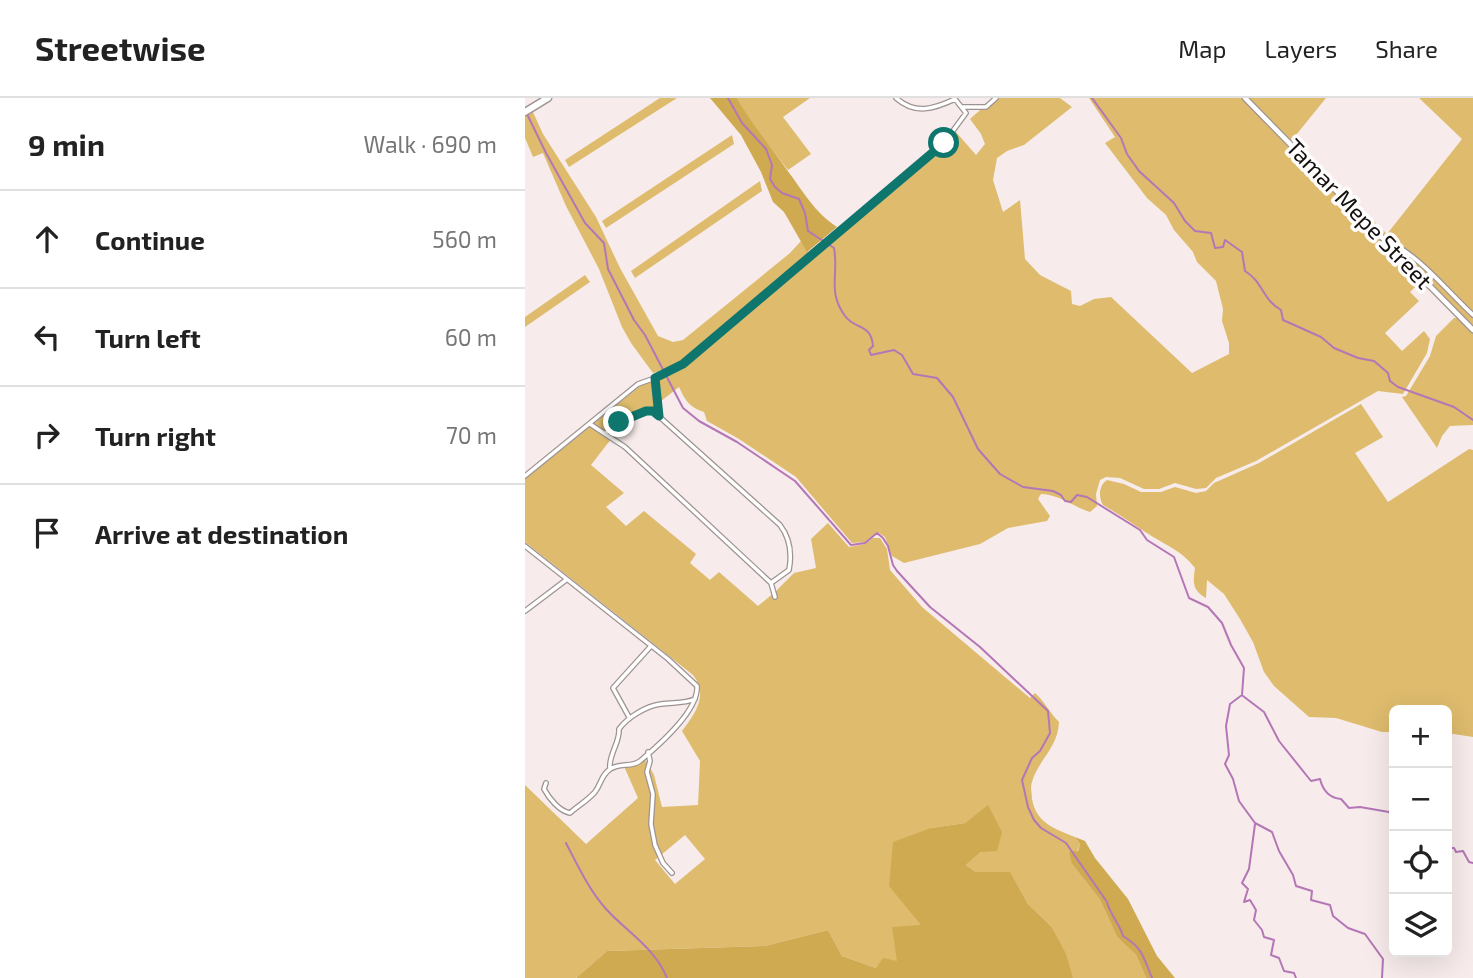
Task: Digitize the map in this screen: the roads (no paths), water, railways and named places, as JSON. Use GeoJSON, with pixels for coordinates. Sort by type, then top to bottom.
{"type":"FeatureCollection","features":[{"type":"Feature","properties":{"kind":"highway"},"geometry":{"type":"LineString","coordinates":[[525,112],[548,98]]}},
{"type":"Feature","properties":{"kind":"street"},"geometry":{"type":"LineString","coordinates":[[525,476],[638,384],[683,364],[944,143],[966,113],[955,99],[927,110],[912,109],[896,98]]}},
{"type":"Feature","properties":{"kind":"street"},"geometry":{"type":"LineString","coordinates":[[962,107],[986,107],[996,98]]}},
{"type":"Feature","properties":{"kind":"street","name":"Tamar Mepe Street"},"geometry":{"type":"LineString","coordinates":[[1245,98],[1473,330]]}},
{"type":"Feature","properties":{"kind":"street"},"geometry":{"type":"LineString","coordinates":[[1384,239],[1417,261],[1473,315]]}},
{"type":"Feature","properties":{"kind":"street"},"geometry":{"type":"LineString","coordinates":[[655,378],[659,416]]}},
{"type":"Feature","properties":{"kind":"street"},"geometry":{"type":"LineString","coordinates":[[606,433],[611,424],[653,411],[780,524],[786,533],[791,558],[789,570],[771,583]]}},
{"type":"Feature","properties":{"kind":"street"},"geometry":{"type":"LineString","coordinates":[[590,424],[625,447],[771,583],[775,597]]}},
{"type":"Feature","properties":{"kind":"street"},"geometry":{"type":"LineString","coordinates":[[525,546],[689,676],[697,686],[693,706],[673,730],[639,762],[617,764],[610,769],[592,795],[570,813],[565,812],[548,797],[544,789],[546,783]]}},
{"type":"Feature","properties":{"kind":"street"},"geometry":{"type":"LineString","coordinates":[[525,611],[566,580]]}},
{"type":"Feature","properties":{"kind":"street"},"geometry":{"type":"LineString","coordinates":[[629,718],[613,688],[651,646]]}},
{"type":"Feature","properties":{"kind":"street"},"geometry":{"type":"LineString","coordinates":[[610,769],[609,760],[619,736],[619,729],[629,718],[655,705],[678,704],[695,699]]}},
{"type":"Feature","properties":{"kind":"street"},"geometry":{"type":"LineString","coordinates":[[648,752],[650,761],[647,772],[653,794],[651,824],[659,855],[672,873]]}},
{"type":"Feature","properties":{"kind":"waterway"},"geometry":{"type":"LineString","coordinates":[[728,98],[742,123],[766,149],[772,165],[770,179],[775,187],[782,193],[799,199],[808,231],[834,248],[836,299],[845,316],[869,334],[873,346],[869,350],[871,355],[894,350],[902,355],[913,374],[937,378],[953,397],[978,449],[1000,474],[1023,487],[1053,491],[1065,501],[1071,502],[1077,495],[1087,497],[1140,530],[1147,540],[1174,557],[1189,598],[1208,607],[1222,623],[1244,668],[1242,695],[1230,704],[1226,726],[1229,755],[1225,764],[1233,779],[1239,801],[1255,823],[1272,832],[1296,886],[1312,891],[1311,900],[1330,905],[1333,916],[1348,928],[1365,934],[1383,959],[1382,978]]}},
{"type":"Feature","properties":{"kind":"waterway"},"geometry":{"type":"LineString","coordinates":[[1092,98],[1121,138],[1127,154],[1139,171],[1174,203],[1185,221],[1195,231],[1211,233],[1215,248],[1223,247],[1225,240],[1242,252],[1245,271],[1281,310],[1283,320],[1321,337],[1334,348],[1374,361],[1388,373],[1390,381],[1398,387],[1454,407],[1473,420]]}},
{"type":"Feature","properties":{"kind":"waterway"},"geometry":{"type":"LineString","coordinates":[[528,116],[585,223],[604,243],[608,269],[683,408],[699,421],[737,442],[795,481],[851,545],[865,543],[877,533],[888,546],[897,571],[930,607],[980,647],[1048,711],[1050,733],[1040,751],[1032,758],[1022,780],[1028,807],[1041,828],[1066,843],[1107,902],[1123,936],[1142,954],[1152,978]]}},
{"type":"Feature","properties":{"kind":"waterway"},"geometry":{"type":"LineString","coordinates":[[1243,696],[1264,712],[1279,741],[1311,781],[1320,779],[1327,793],[1341,799],[1349,808],[1389,812]]}},
{"type":"Feature","properties":{"kind":"waterway"},"geometry":{"type":"LineString","coordinates":[[1255,824],[1249,869],[1242,883],[1248,889],[1244,902],[1250,900],[1256,910],[1254,920],[1264,937],[1274,940],[1271,955],[1279,958],[1284,971],[1294,973],[1296,978]]}},
{"type":"Feature","properties":{"kind":"waterway"},"geometry":{"type":"LineString","coordinates":[[566,843],[600,902],[648,949],[667,978]]}},
{"type":"Feature","properties":{"kind":"waterway"},"geometry":{"type":"LineString","coordinates":[[1452,848],[1456,852],[1463,851],[1469,862],[1473,863]]}}]}
